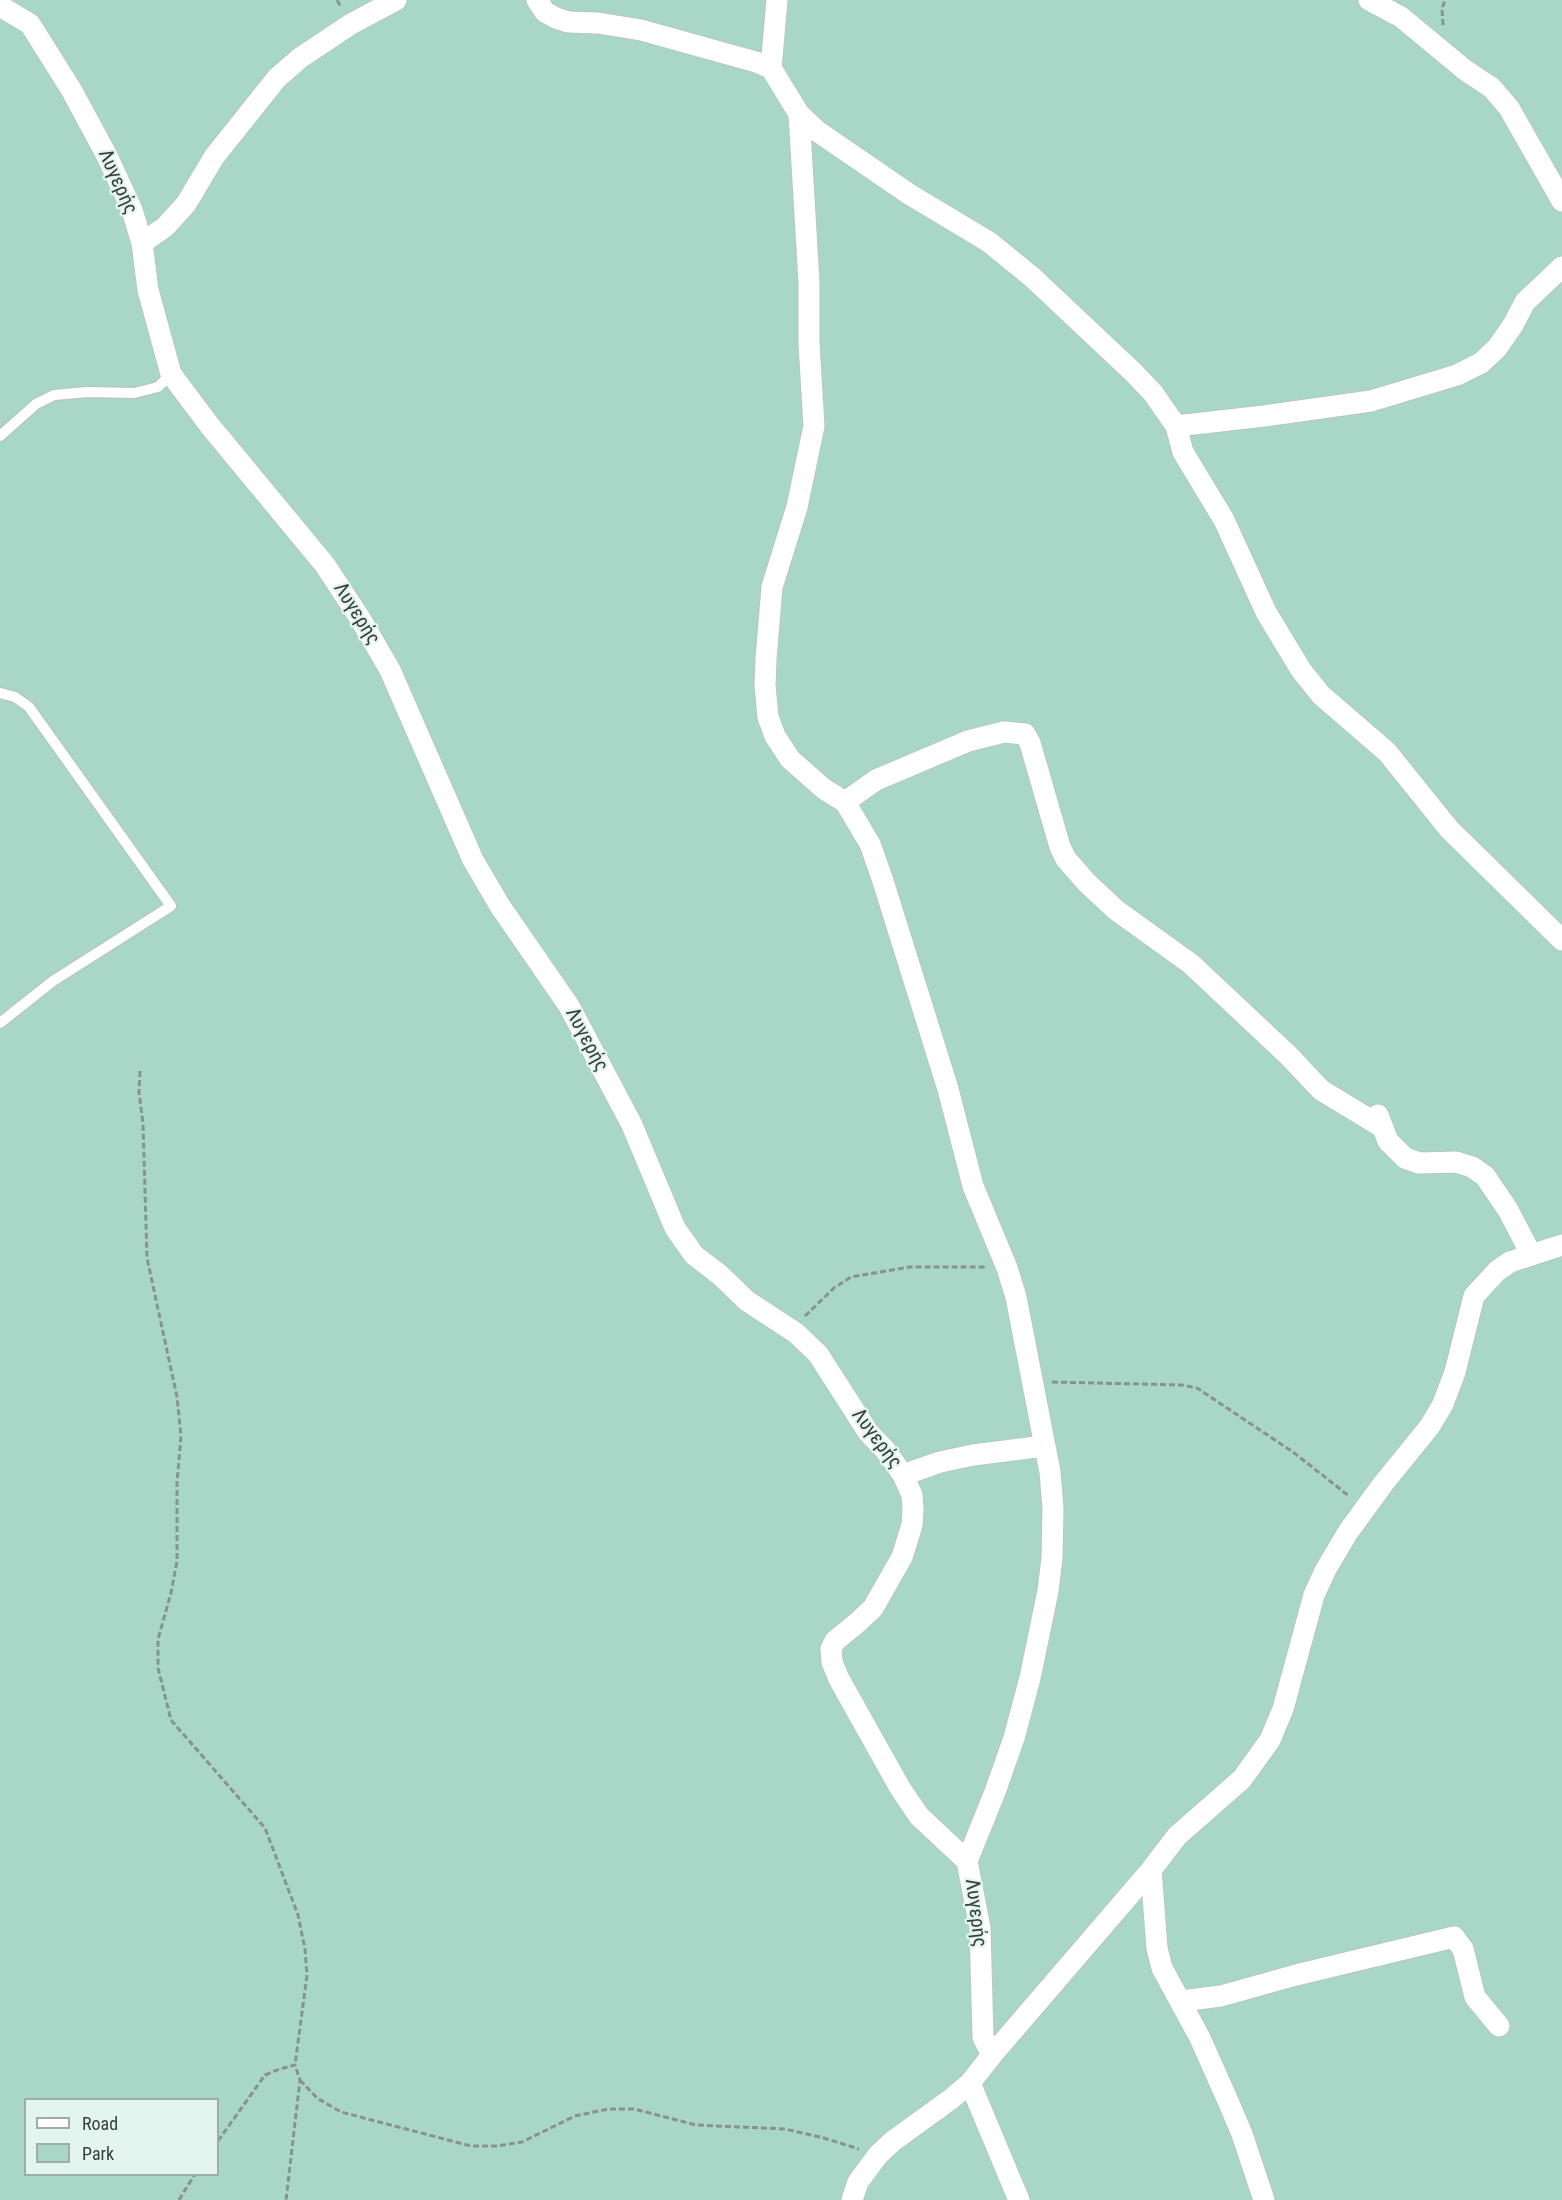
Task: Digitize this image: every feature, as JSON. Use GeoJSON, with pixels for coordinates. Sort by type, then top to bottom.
{"type":"FeatureCollection","features":[{"type":"Feature","properties":{"kind":"street"},"geometry":{"type":"LineString","coordinates":[[142,243],[165,227],[186,204],[214,158],[277,78],[300,58],[351,24],[396,0]]}},
{"type":"Feature","properties":{"kind":"street"},"geometry":{"type":"LineString","coordinates":[[537,0],[545,12],[568,22],[598,23],[641,30],[771,68]]}},
{"type":"Feature","properties":{"kind":"street"},"geometry":{"type":"LineString","coordinates":[[777,0],[771,68],[799,114],[817,131],[909,194],[989,242],[1032,277],[1153,393],[1176,426],[1182,452],[1224,520],[1266,612],[1301,670],[1321,695],[1387,753],[1449,829],[1562,940]]}},
{"type":"Feature","properties":{"kind":"street"},"geometry":{"type":"LineString","coordinates":[[1370,0],[1401,17],[1465,70],[1492,88],[1509,108],[1562,201]]}},
{"type":"Feature","properties":{"kind":"street","name":"Λυγερής"},"geometry":{"type":"LineString","coordinates":[[0,6],[30,24],[60,71],[107,156],[132,210],[142,243],[148,290],[171,374],[183,393],[324,565],[361,620],[390,670],[473,860],[500,906],[569,1006],[632,1125],[675,1228],[694,1255],[720,1275],[747,1301],[796,1333],[818,1354],[868,1432],[886,1451],[903,1475],[912,1495],[913,1510],[912,1526],[902,1557],[873,1608],[835,1641],[831,1649],[832,1662],[838,1679],[900,1788],[919,1816],[943,1841],[968,1862],[980,1928],[983,2037],[992,2055]]}},
{"type":"Feature","properties":{"kind":"street"},"geometry":{"type":"LineString","coordinates":[[799,114],[809,282],[809,343],[814,426],[797,507],[772,587],[765,685],[768,717],[775,736],[790,759],[824,789],[845,802],[870,844],[948,1089],[973,1186],[990,1232],[1007,1268],[1016,1297],[1050,1472],[1053,1508],[1052,1558],[1048,1591],[1030,1678],[1014,1738],[968,1862]]}},
{"type":"Feature","properties":{"kind":"street"},"geometry":{"type":"LineString","coordinates":[[1176,426],[1371,401],[1457,375],[1480,363],[1497,348],[1525,302],[1562,267]]}},
{"type":"Feature","properties":{"kind":"street"},"geometry":{"type":"LineString","coordinates":[[845,802],[876,780],[968,741],[1004,732],[1025,734],[1030,743],[1060,847],[1066,859],[1080,876],[1116,910],[1191,963],[1281,1048],[1321,1090],[1379,1118],[1388,1141],[1405,1158],[1419,1162],[1456,1162],[1472,1167],[1485,1176],[1508,1210],[1531,1254]]}},
{"type":"Feature","properties":{"kind":"street"},"geometry":{"type":"LineString","coordinates":[[852,2200],[858,2182],[878,2155],[970,2083],[1151,1870],[1177,1836],[1242,1779],[1270,1740],[1283,1709],[1314,1595],[1326,1569],[1365,1509],[1430,1426],[1443,1404],[1455,1372],[1474,1296],[1497,1271],[1510,1263],[1562,1245]]}},
{"type":"Feature","properties":{"kind":"street"},"geometry":{"type":"LineString","coordinates":[[903,1475],[940,1462],[974,1455],[1044,1446]]}},
{"type":"Feature","properties":{"kind":"street"},"geometry":{"type":"LineString","coordinates":[[1151,1870],[1157,1948],[1166,1978],[1181,2001],[1238,2123],[1264,2200]]}},
{"type":"Feature","properties":{"kind":"street"},"geometry":{"type":"LineString","coordinates":[[1181,2001],[1221,1996],[1296,1975],[1454,1937],[1463,1949],[1475,1997],[1499,2026]]}},
{"type":"Feature","properties":{"kind":"street"},"geometry":{"type":"LineString","coordinates":[[970,2083],[1019,2200]]}},
{"type":"Feature","properties":{"kind":"lane"},"geometry":{"type":"LineString","coordinates":[[0,436],[36,404],[54,395],[87,392],[134,393],[158,387],[171,374]]}},
{"type":"Feature","properties":{"kind":"lane"},"geometry":{"type":"LineString","coordinates":[[0,693],[15,697],[28,707],[171,906],[53,981],[0,1023]]}},
{"type":"Feature","properties":{"kind":"path"},"geometry":{"type":"LineString","coordinates":[[140,1071],[138,1092],[143,1124],[147,1258],[177,1397],[181,1436],[177,1483],[177,1561],[158,1639],[158,1668],[171,1720],[265,1828],[297,1915],[308,1975],[295,2065],[300,2080],[317,2098],[340,2112],[471,2146],[497,2146],[522,2142],[575,2116],[608,2109],[634,2109],[696,2125],[785,2129],[824,2138],[878,2155]]}},
{"type":"Feature","properties":{"kind":"path"},"geometry":{"type":"LineString","coordinates":[[796,1333],[806,1316],[819,1302],[851,1277],[910,1268],[1007,1268]]}},
{"type":"Feature","properties":{"kind":"path"},"geometry":{"type":"LineString","coordinates":[[1032,1381],[1182,1385],[1197,1388],[1293,1452],[1365,1509]]}},
{"type":"Feature","properties":{"kind":"path"},"geometry":{"type":"LineString","coordinates":[[219,2140],[265,2075],[280,2068],[295,2065]]}},
{"type":"Feature","properties":{"kind":"path"},"geometry":{"type":"LineString","coordinates":[[286,2200],[300,2080]]}},
{"type":"Feature","properties":{"kind":"path"},"geometry":{"type":"LineString","coordinates":[[178,2200],[194,2176]]}},
{"type":"Feature","properties":{"kind":"green space"},"geometry":{"type":"Polygon","coordinates":[[[0,0],[1562,0],[1562,2200],[0,2200],[0,0]]]}}]}
